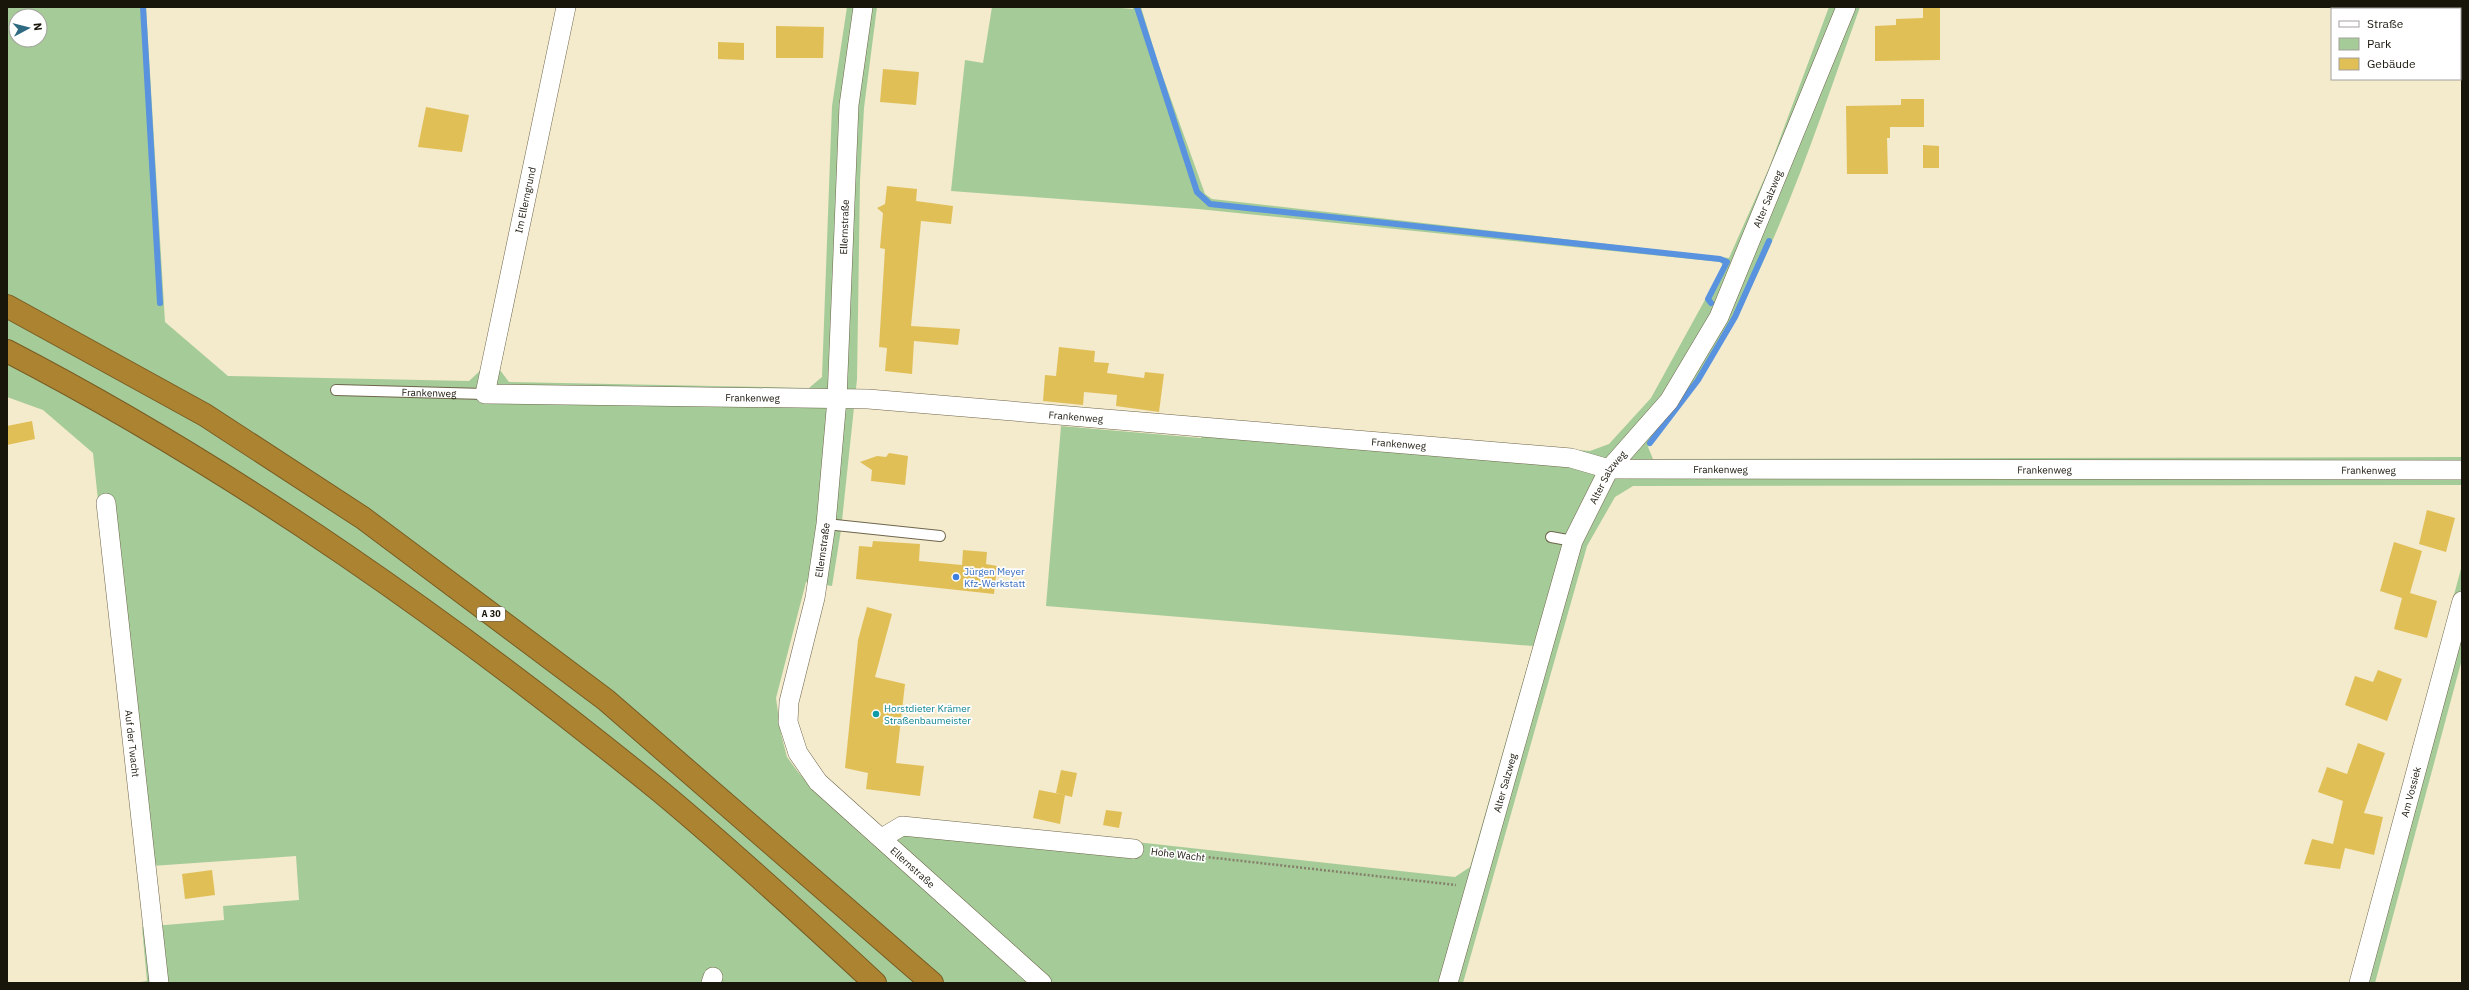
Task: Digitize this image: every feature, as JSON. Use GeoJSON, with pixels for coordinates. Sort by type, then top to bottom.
{"type":"FeatureCollection","features":[{"type":"Feature","properties":{"kind":"highway","name":"A 30"},"geometry":{"type":"LineString","coordinates":[[7,306],[205,415],[363,518],[606,700],[932,983]]}},
{"type":"Feature","properties":{"kind":"highway"},"geometry":{"type":"LineString","coordinates":[[7,351],[57,377],[214,468],[352,559],[526,687],[662,793],[875,983]]}},
{"type":"Feature","properties":{"kind":"street","name":"Im Ellerngrund"},"geometry":{"type":"LineString","coordinates":[[485,394],[566,7]]}},
{"type":"Feature","properties":{"kind":"street","name":"Ellernstraße"},"geometry":{"type":"LineString","coordinates":[[863,7],[849,105],[838,399],[826,524],[816,598],[789,702],[788,722],[798,753],[818,782],[1042,983]]}},
{"type":"Feature","properties":{"kind":"street","name":"Alter Salzweg"},"geometry":{"type":"LineString","coordinates":[[1448,983],[1574,541],[1609,469],[1669,402],[1719,317],[1846,7]]}},
{"type":"Feature","properties":{"kind":"street","name":"Frankenweg"},"geometry":{"type":"LineString","coordinates":[[485,394],[868,399],[1571,458],[1609,469],[2462,470]]}},
{"type":"Feature","properties":{"kind":"street","name":"Auf der Twacht"},"geometry":{"type":"LineString","coordinates":[[106,503],[159,983]]}},
{"type":"Feature","properties":{"kind":"street","name":"Am Vossiek"},"geometry":{"type":"LineString","coordinates":[[2359,983],[2462,601]]}},
{"type":"Feature","properties":{"kind":"street"},"geometry":{"type":"LineString","coordinates":[[882,838],[902,826],[1134,849]]}},
{"type":"Feature","properties":{"kind":"lane","name":"Frankenweg"},"geometry":{"type":"LineString","coordinates":[[336,390],[485,394]]}},
{"type":"Feature","properties":{"kind":"lane"},"geometry":{"type":"LineString","coordinates":[[826,524],[940,536]]}},
{"type":"Feature","properties":{"kind":"lane"},"geometry":{"type":"LineString","coordinates":[[1551,537],[1574,541]]}},
{"type":"Feature","properties":{"kind":"path","name":"Hohe Wacht"},"geometry":{"type":"LineString","coordinates":[[1134,849],[1476,888]]}},
{"type":"Feature","properties":{"kind":"green space"},"geometry":{"type":"Polygon","coordinates":[[[7,7],[146,7],[165,322],[228,376],[469,381],[482,369],[575,7],[500,370],[509,382],[809,388],[822,377],[832,106],[847,7],[877,7],[864,108],[860,181],[857,379],[841,530],[832,586],[806,582],[776,698],[781,734],[787,757],[816,792],[872,844],[948,824],[1127,841],[1455,877],[1470,867],[1533,646],[1046,606],[1061,426],[1201,438],[1203,419],[1590,451],[1609,444],[1651,398],[1723,267],[1721,262],[1198,209],[951,191],[965,60],[983,63],[992,7],[1109,7],[1133,9],[1133,7],[1141,7],[1158,63],[1205,194],[1212,199],[1729,258],[1769,168],[1829,7],[1860,7],[1819,122],[1774,238],[1748,293],[1719,347],[1686,399],[1648,447],[1653,459],[2462,457],[2462,485],[1633,486],[1615,497],[1587,546],[1463,983],[134,983],[147,981],[142,927],[224,920],[223,906],[299,900],[296,856],[137,867],[93,453],[43,410],[7,397],[7,7]]]}},
{"type":"Feature","properties":{"kind":"green space"},"geometry":{"type":"Polygon","coordinates":[[[2462,565],[2462,659],[2375,983],[2350,983],[2462,565]]]}},
{"type":"Feature","properties":{"kind":"building"},"geometry":{"type":"Polygon","coordinates":[[[1923,7],[1940,7],[1940,60],[1875,61],[1875,26],[1896,25],[1896,19],[1923,18],[1923,7]]]}},
{"type":"Feature","properties":{"kind":"building"},"geometry":{"type":"Polygon","coordinates":[[[776,26],[824,27],[823,58],[776,58],[776,26]]]}},
{"type":"Feature","properties":{"kind":"building"},"geometry":{"type":"Polygon","coordinates":[[[718,42],[744,43],[744,60],[718,59],[718,42]]]}},
{"type":"Feature","properties":{"kind":"building"},"geometry":{"type":"Polygon","coordinates":[[[883,69],[919,72],[916,105],[880,102],[883,69]]]}},
{"type":"Feature","properties":{"kind":"building"},"geometry":{"type":"Polygon","coordinates":[[[1901,99],[1924,99],[1924,127],[1890,127],[1890,138],[1887,138],[1888,174],[1847,174],[1846,106],[1901,105],[1901,99]]]}},
{"type":"Feature","properties":{"kind":"building"},"geometry":{"type":"Polygon","coordinates":[[[426,107],[469,115],[462,152],[418,147],[426,107]]]}},
{"type":"Feature","properties":{"kind":"building"},"geometry":{"type":"Polygon","coordinates":[[[1923,145],[1939,146],[1939,168],[1923,168],[1923,145]]]}},
{"type":"Feature","properties":{"kind":"building"},"geometry":{"type":"Polygon","coordinates":[[[887,186],[917,189],[916,201],[953,206],[951,224],[921,221],[911,326],[960,329],[958,345],[914,341],[912,374],[885,371],[887,348],[879,347],[885,249],[880,248],[883,213],[877,208],[885,204],[887,186]]]}},
{"type":"Feature","properties":{"kind":"building"},"geometry":{"type":"Polygon","coordinates":[[[1059,347],[1095,351],[1094,362],[1109,363],[1107,373],[1144,378],[1145,372],[1164,374],[1159,412],[1116,406],[1117,395],[1084,392],[1083,405],[1043,401],[1045,375],[1056,376],[1059,347]]]}},
{"type":"Feature","properties":{"kind":"building"},"geometry":{"type":"Polygon","coordinates":[[[32,421],[35,439],[7,445],[7,426],[32,421]]]}},
{"type":"Feature","properties":{"kind":"building"},"geometry":{"type":"Polygon","coordinates":[[[889,453],[908,456],[905,485],[871,481],[872,470],[860,462],[877,456],[886,457],[889,453]]]}},
{"type":"Feature","properties":{"kind":"building"},"geometry":{"type":"Polygon","coordinates":[[[2427,510],[2455,518],[2446,552],[2419,544],[2427,510]]]}},
{"type":"Feature","properties":{"kind":"building"},"geometry":{"type":"Polygon","coordinates":[[[873,541],[920,544],[919,561],[962,565],[963,550],[987,552],[986,564],[997,566],[994,594],[856,579],[859,546],[872,547],[873,541]]]}},
{"type":"Feature","properties":{"kind":"building"},"geometry":{"type":"Polygon","coordinates":[[[2394,542],[2422,551],[2410,593],[2437,601],[2427,638],[2394,629],[2402,598],[2380,591],[2394,542]]]}},
{"type":"Feature","properties":{"kind":"building","name":"Horstdieter Krämer Straßenbaumeister"},"geometry":{"type":"Polygon","coordinates":[[[867,607],[892,614],[875,677],[905,684],[896,763],[924,766],[920,796],[866,789],[868,773],[845,768],[858,640],[867,607]]]}},
{"type":"Feature","properties":{"kind":"building"},"geometry":{"type":"Polygon","coordinates":[[[2378,670],[2402,679],[2387,721],[2345,705],[2355,676],[2373,682],[2378,670]]]}},
{"type":"Feature","properties":{"kind":"building"},"geometry":{"type":"Polygon","coordinates":[[[2358,743],[2385,753],[2364,813],[2383,817],[2374,855],[2345,848],[2340,869],[2304,864],[2312,839],[2333,844],[2343,801],[2318,792],[2327,767],[2347,774],[2358,743]]]}},
{"type":"Feature","properties":{"kind":"building"},"geometry":{"type":"Polygon","coordinates":[[[1061,770],[1077,773],[1072,797],[1056,793],[1061,770]]]}},
{"type":"Feature","properties":{"kind":"building"},"geometry":{"type":"Polygon","coordinates":[[[1039,790],[1065,795],[1060,824],[1033,818],[1039,790]]]}},
{"type":"Feature","properties":{"kind":"building"},"geometry":{"type":"Polygon","coordinates":[[[1106,810],[1122,812],[1119,828],[1103,825],[1106,810]]]}},
{"type":"Feature","properties":{"kind":"building"},"geometry":{"type":"Polygon","coordinates":[[[212,870],[215,895],[185,899],[182,874],[212,870]]]}},
{"type":"Feature","properties":{"kind":"waterway"},"geometry":{"type":"LineString","coordinates":[[143,7],[160,303]]}},
{"type":"Feature","properties":{"kind":"waterway"},"geometry":{"type":"LineString","coordinates":[[1137,7],[1197,192],[1210,204],[1720,259],[1727,262],[1708,299],[1711,303]]}},
{"type":"Feature","properties":{"kind":"waterway"},"geometry":{"type":"LineString","coordinates":[[1650,443],[1698,380],[1735,317],[1769,241]]}},
{"type":"Feature","properties":{"kind":"place","name":"Jürgen Meyer Kfz-Werkstatt"},"geometry":{"type":"Point","coordinates":[956,577]}},
{"type":"Feature","properties":{"kind":"place","name":"Horstdieter Krämer Straßenbaumeister"},"geometry":{"type":"Point","coordinates":[876,714]}}]}
